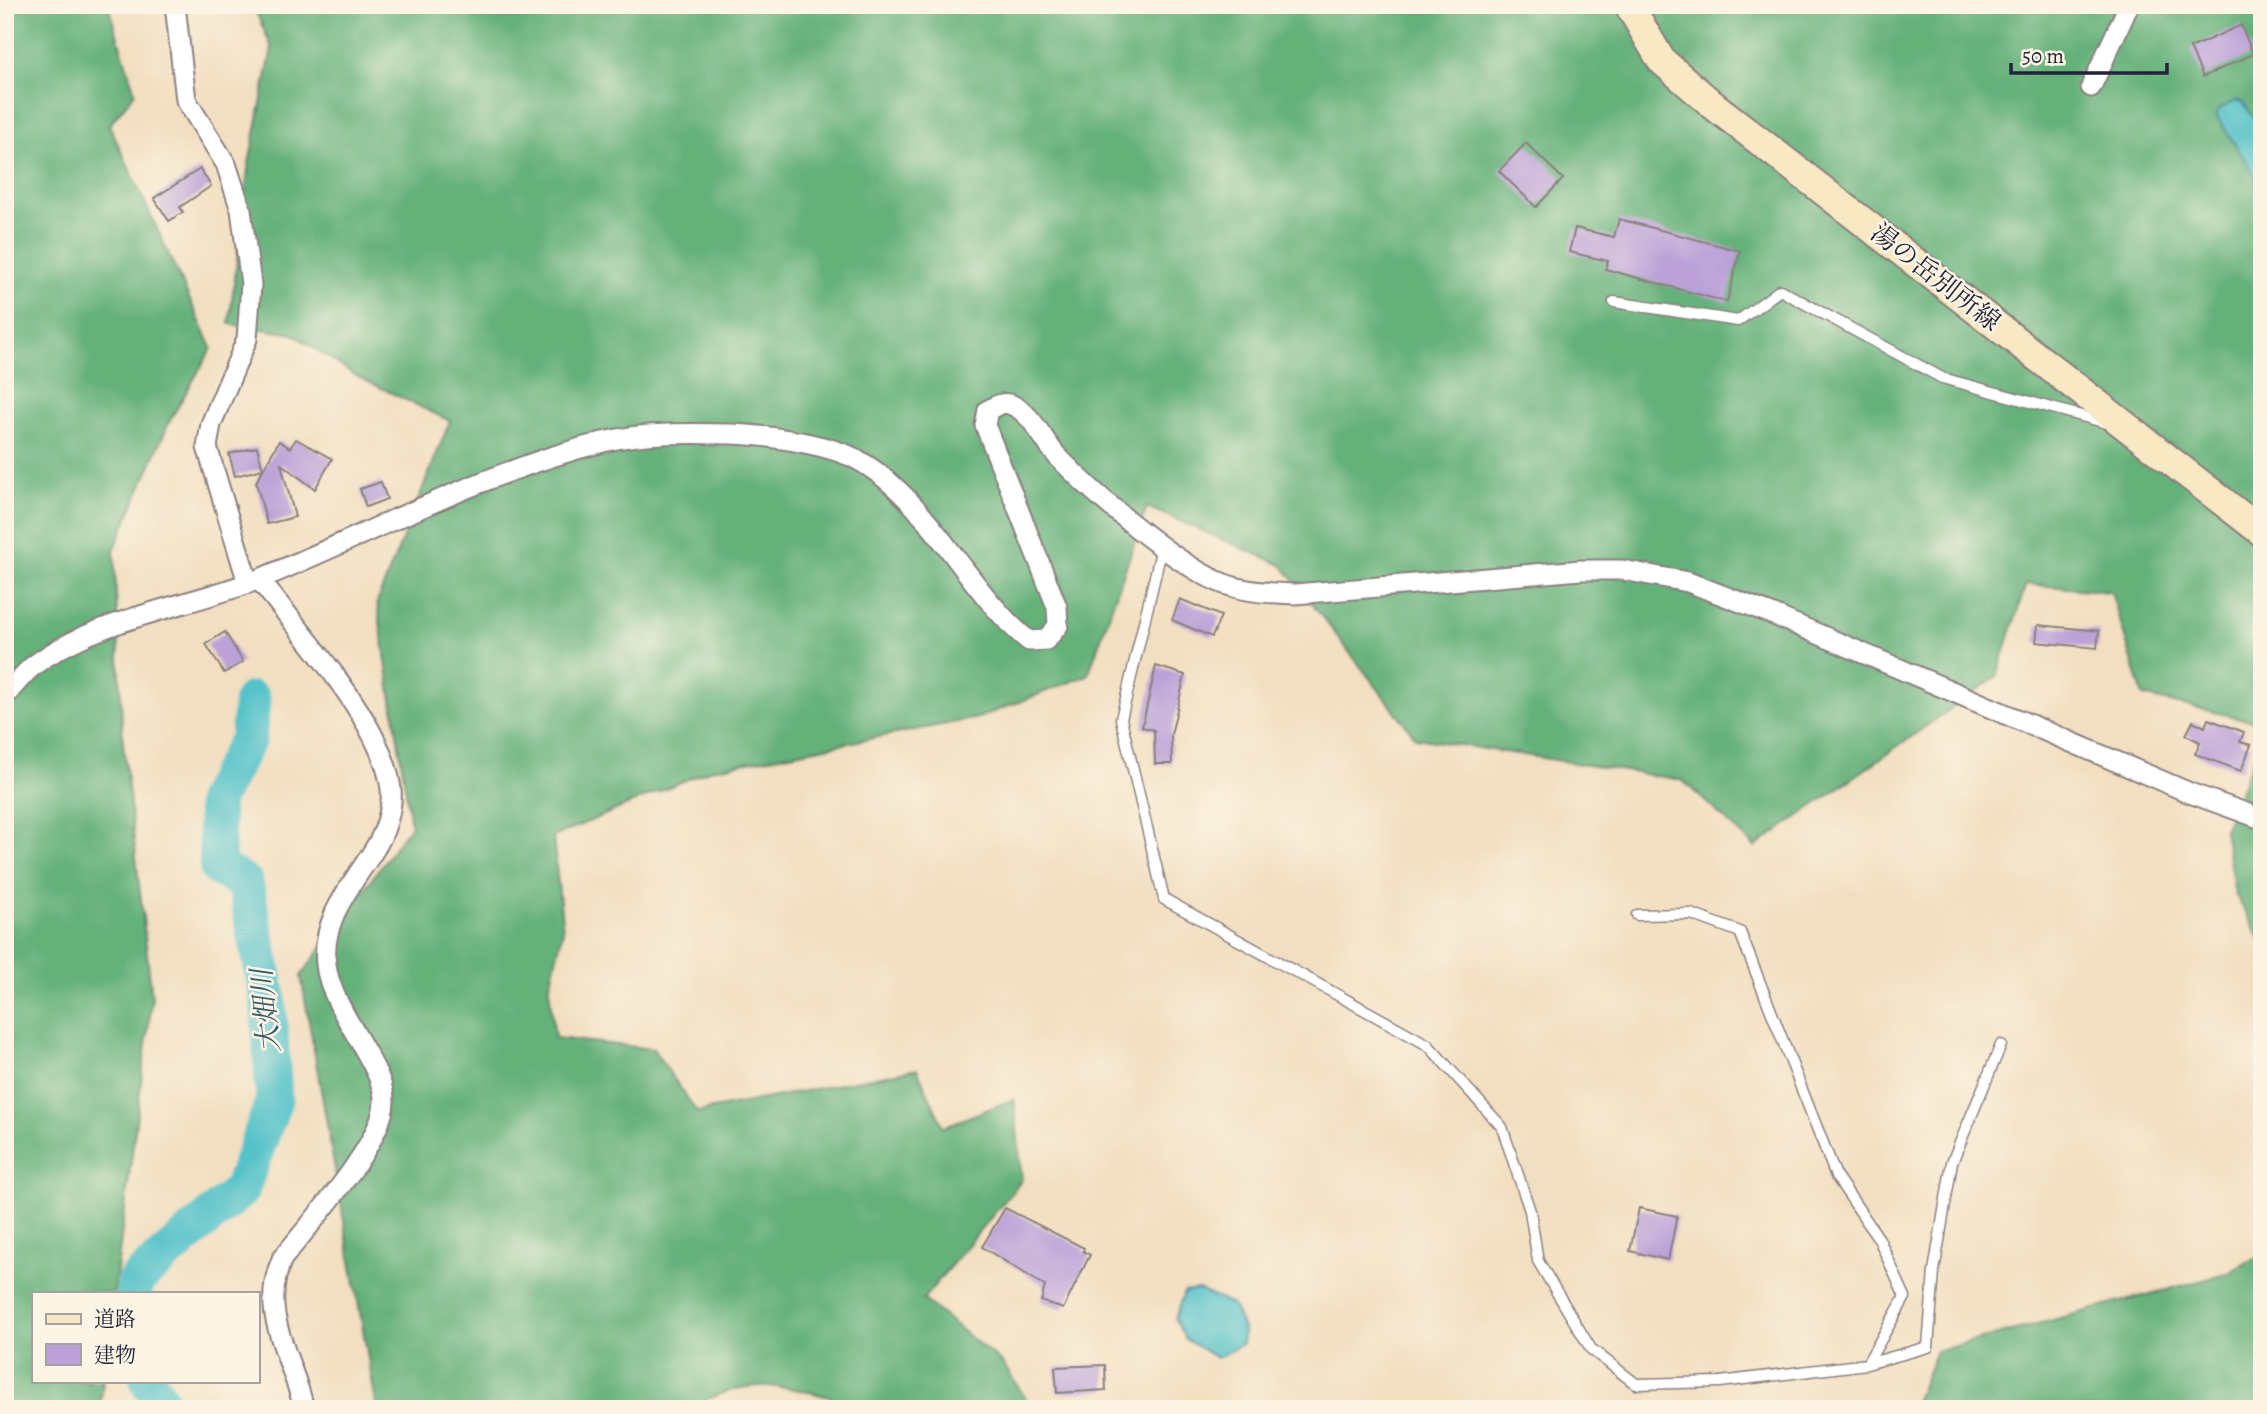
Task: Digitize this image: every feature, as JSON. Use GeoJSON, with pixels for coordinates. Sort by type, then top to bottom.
{"type":"FeatureCollection","features":[{"type":"Feature","properties":{"kind":"main road","name":"湯の岳別所線"},"geometry":{"type":"LineString","coordinates":[[1629,5],[1661,60],[1713,105],[2262,531]]}},
{"type":"Feature","properties":{"kind":"street"},"geometry":{"type":"LineString","coordinates":[[174,5],[186,100],[226,164],[241,210],[251,284],[247,339],[211,424],[207,447],[253,581],[362,716],[380,753],[391,790],[387,823],[382,835],[341,898],[328,928],[326,965],[337,996],[378,1076],[384,1098],[382,1118],[371,1143],[282,1259],[274,1278],[271,1304],[304,1409]]}},
{"type":"Feature","properties":{"kind":"street"},"geometry":{"type":"LineString","coordinates":[[2091,87],[2129,5]]}},
{"type":"Feature","properties":{"kind":"street"},"geometry":{"type":"LineString","coordinates":[[5,696],[33,666],[82,638],[253,581],[494,476],[606,441],[691,433],[769,435],[851,457],[895,489],[958,558],[1014,630],[1029,641],[1046,639],[1058,626],[1058,607],[985,425],[988,410],[1003,403],[1014,406],[1030,419],[1056,456],[1162,546],[1217,582],[1255,592],[1295,594],[1581,570],[1622,570],[1688,582],[1769,613],[2190,793],[2262,819]]}},
{"type":"Feature","properties":{"kind":"lane"},"geometry":{"type":"LineString","coordinates":[[1614,302],[1738,321],[1780,290],[1942,378],[2134,430]]}},
{"type":"Feature","properties":{"kind":"lane"},"geometry":{"type":"LineString","coordinates":[[1162,546],[1121,719],[1164,899],[1428,1045],[1502,1127],[1530,1211],[1538,1261],[1591,1349],[1636,1384],[1720,1382],[1867,1364],[1928,1347],[1934,1271],[1952,1162],[2001,1045]]}},
{"type":"Feature","properties":{"kind":"lane"},"geometry":{"type":"LineString","coordinates":[[1636,915],[1690,914],[1740,932],[1836,1176],[1879,1239],[1905,1297],[1867,1364]]}},
{"type":"Feature","properties":{"kind":"green space"},"geometry":{"type":"Polygon","coordinates":[[[5,5],[108,5],[135,93],[109,125],[212,348],[169,422],[114,550],[123,743],[152,998],[114,1292],[32,1292],[32,1382],[103,1382],[100,1409],[5,1409],[5,5]]]}},
{"type":"Feature","properties":{"kind":"green space"},"geometry":{"type":"Polygon","coordinates":[[[253,5],[2262,5],[2262,723],[2143,696],[2111,592],[2026,584],[1997,676],[1755,847],[1682,780],[1416,738],[1282,565],[1147,507],[1088,675],[978,718],[711,769],[553,837],[563,931],[549,989],[555,1038],[653,1049],[697,1112],[917,1069],[943,1127],[1014,1099],[1022,1180],[923,1299],[1002,1363],[1033,1409],[861,1409],[815,1393],[763,1386],[727,1392],[687,1409],[377,1409],[301,976],[411,825],[377,602],[450,421],[356,376],[293,334],[229,324],[248,169],[272,48],[253,5]]]}},
{"type":"Feature","properties":{"kind":"green space"},"geometry":{"type":"Polygon","coordinates":[[[2262,738],[2262,942],[2235,894],[2224,830],[2262,738]]]}},
{"type":"Feature","properties":{"kind":"green space"},"geometry":{"type":"Polygon","coordinates":[[[2262,1254],[2262,1409],[1912,1409],[1936,1351],[2226,1274],[2262,1254]]]}},
{"type":"Feature","properties":{"kind":"water"},"geometry":{"type":"Polygon","coordinates":[[[2237,100],[2244,103],[2262,132],[2262,218],[2255,175],[2217,117],[2218,110],[2237,100]]]}},
{"type":"Feature","properties":{"kind":"water"},"geometry":{"type":"Polygon","coordinates":[[[1199,1290],[1233,1305],[1243,1329],[1242,1344],[1217,1358],[1185,1339],[1175,1319],[1184,1292],[1199,1290]]]}},
{"type":"Feature","properties":{"kind":"building"},"geometry":{"type":"Polygon","coordinates":[[[2241,25],[2253,54],[2203,77],[2190,48],[2241,25]]]}},
{"type":"Feature","properties":{"kind":"building"},"geometry":{"type":"Polygon","coordinates":[[[1526,143],[1563,179],[1536,207],[1499,171],[1526,143]]]}},
{"type":"Feature","properties":{"kind":"building"},"geometry":{"type":"Polygon","coordinates":[[[200,169],[211,186],[180,207],[183,212],[169,221],[154,198],[200,169]]]}},
{"type":"Feature","properties":{"kind":"building"},"geometry":{"type":"Polygon","coordinates":[[[1619,219],[1740,251],[1727,302],[1605,269],[1608,261],[1569,252],[1575,228],[1614,237],[1619,219]]]}},
{"type":"Feature","properties":{"kind":"building"},"geometry":{"type":"Polygon","coordinates":[[[296,439],[332,459],[315,489],[281,464],[295,517],[267,524],[256,482],[279,441],[290,448],[296,439]]]}},
{"type":"Feature","properties":{"kind":"building"},"geometry":{"type":"Polygon","coordinates":[[[257,447],[263,469],[235,476],[229,454],[257,447]]]}},
{"type":"Feature","properties":{"kind":"building"},"geometry":{"type":"Polygon","coordinates":[[[381,482],[387,499],[366,507],[360,489],[381,482]]]}},
{"type":"Feature","properties":{"kind":"building"},"geometry":{"type":"Polygon","coordinates":[[[1180,599],[1221,616],[1212,637],[1172,620],[1180,599]]]}},
{"type":"Feature","properties":{"kind":"building"},"geometry":{"type":"Polygon","coordinates":[[[2038,625],[2099,631],[2097,648],[2036,642],[2038,625]]]}},
{"type":"Feature","properties":{"kind":"building"},"geometry":{"type":"Polygon","coordinates":[[[225,632],[243,662],[224,673],[206,644],[225,632]]]}},
{"type":"Feature","properties":{"kind":"building"},"geometry":{"type":"Polygon","coordinates":[[[1156,666],[1185,675],[1171,735],[1172,764],[1155,764],[1154,730],[1142,727],[1156,666]]]}},
{"type":"Feature","properties":{"kind":"building"},"geometry":{"type":"Polygon","coordinates":[[[2208,719],[2244,732],[2240,742],[2251,745],[2241,771],[2195,754],[2200,742],[2186,735],[2193,721],[2205,727],[2208,719]]]}},
{"type":"Feature","properties":{"kind":"building"},"geometry":{"type":"Polygon","coordinates":[[[1005,1208],[1084,1248],[1083,1251],[1090,1255],[1063,1309],[1041,1301],[1045,1286],[982,1247],[1005,1208]]]}},
{"type":"Feature","properties":{"kind":"building"},"geometry":{"type":"Polygon","coordinates":[[[1639,1208],[1677,1216],[1668,1260],[1630,1251],[1639,1208]]]}},
{"type":"Feature","properties":{"kind":"building"},"geometry":{"type":"Polygon","coordinates":[[[1105,1365],[1106,1390],[1057,1393],[1055,1367],[1105,1365]]]}},
{"type":"Feature","properties":{"kind":"waterway","name":"大畑川"},"geometry":{"type":"LineString","coordinates":[[134,1292],[136,1280],[241,1190],[274,1100],[268,997],[245,883],[218,868],[215,800],[248,739],[252,700]]}},
{"type":"Feature","properties":{"kind":"waterway","name":"大畑川"},"geometry":{"type":"LineString","coordinates":[[149,1382],[166,1409]]}}]}
